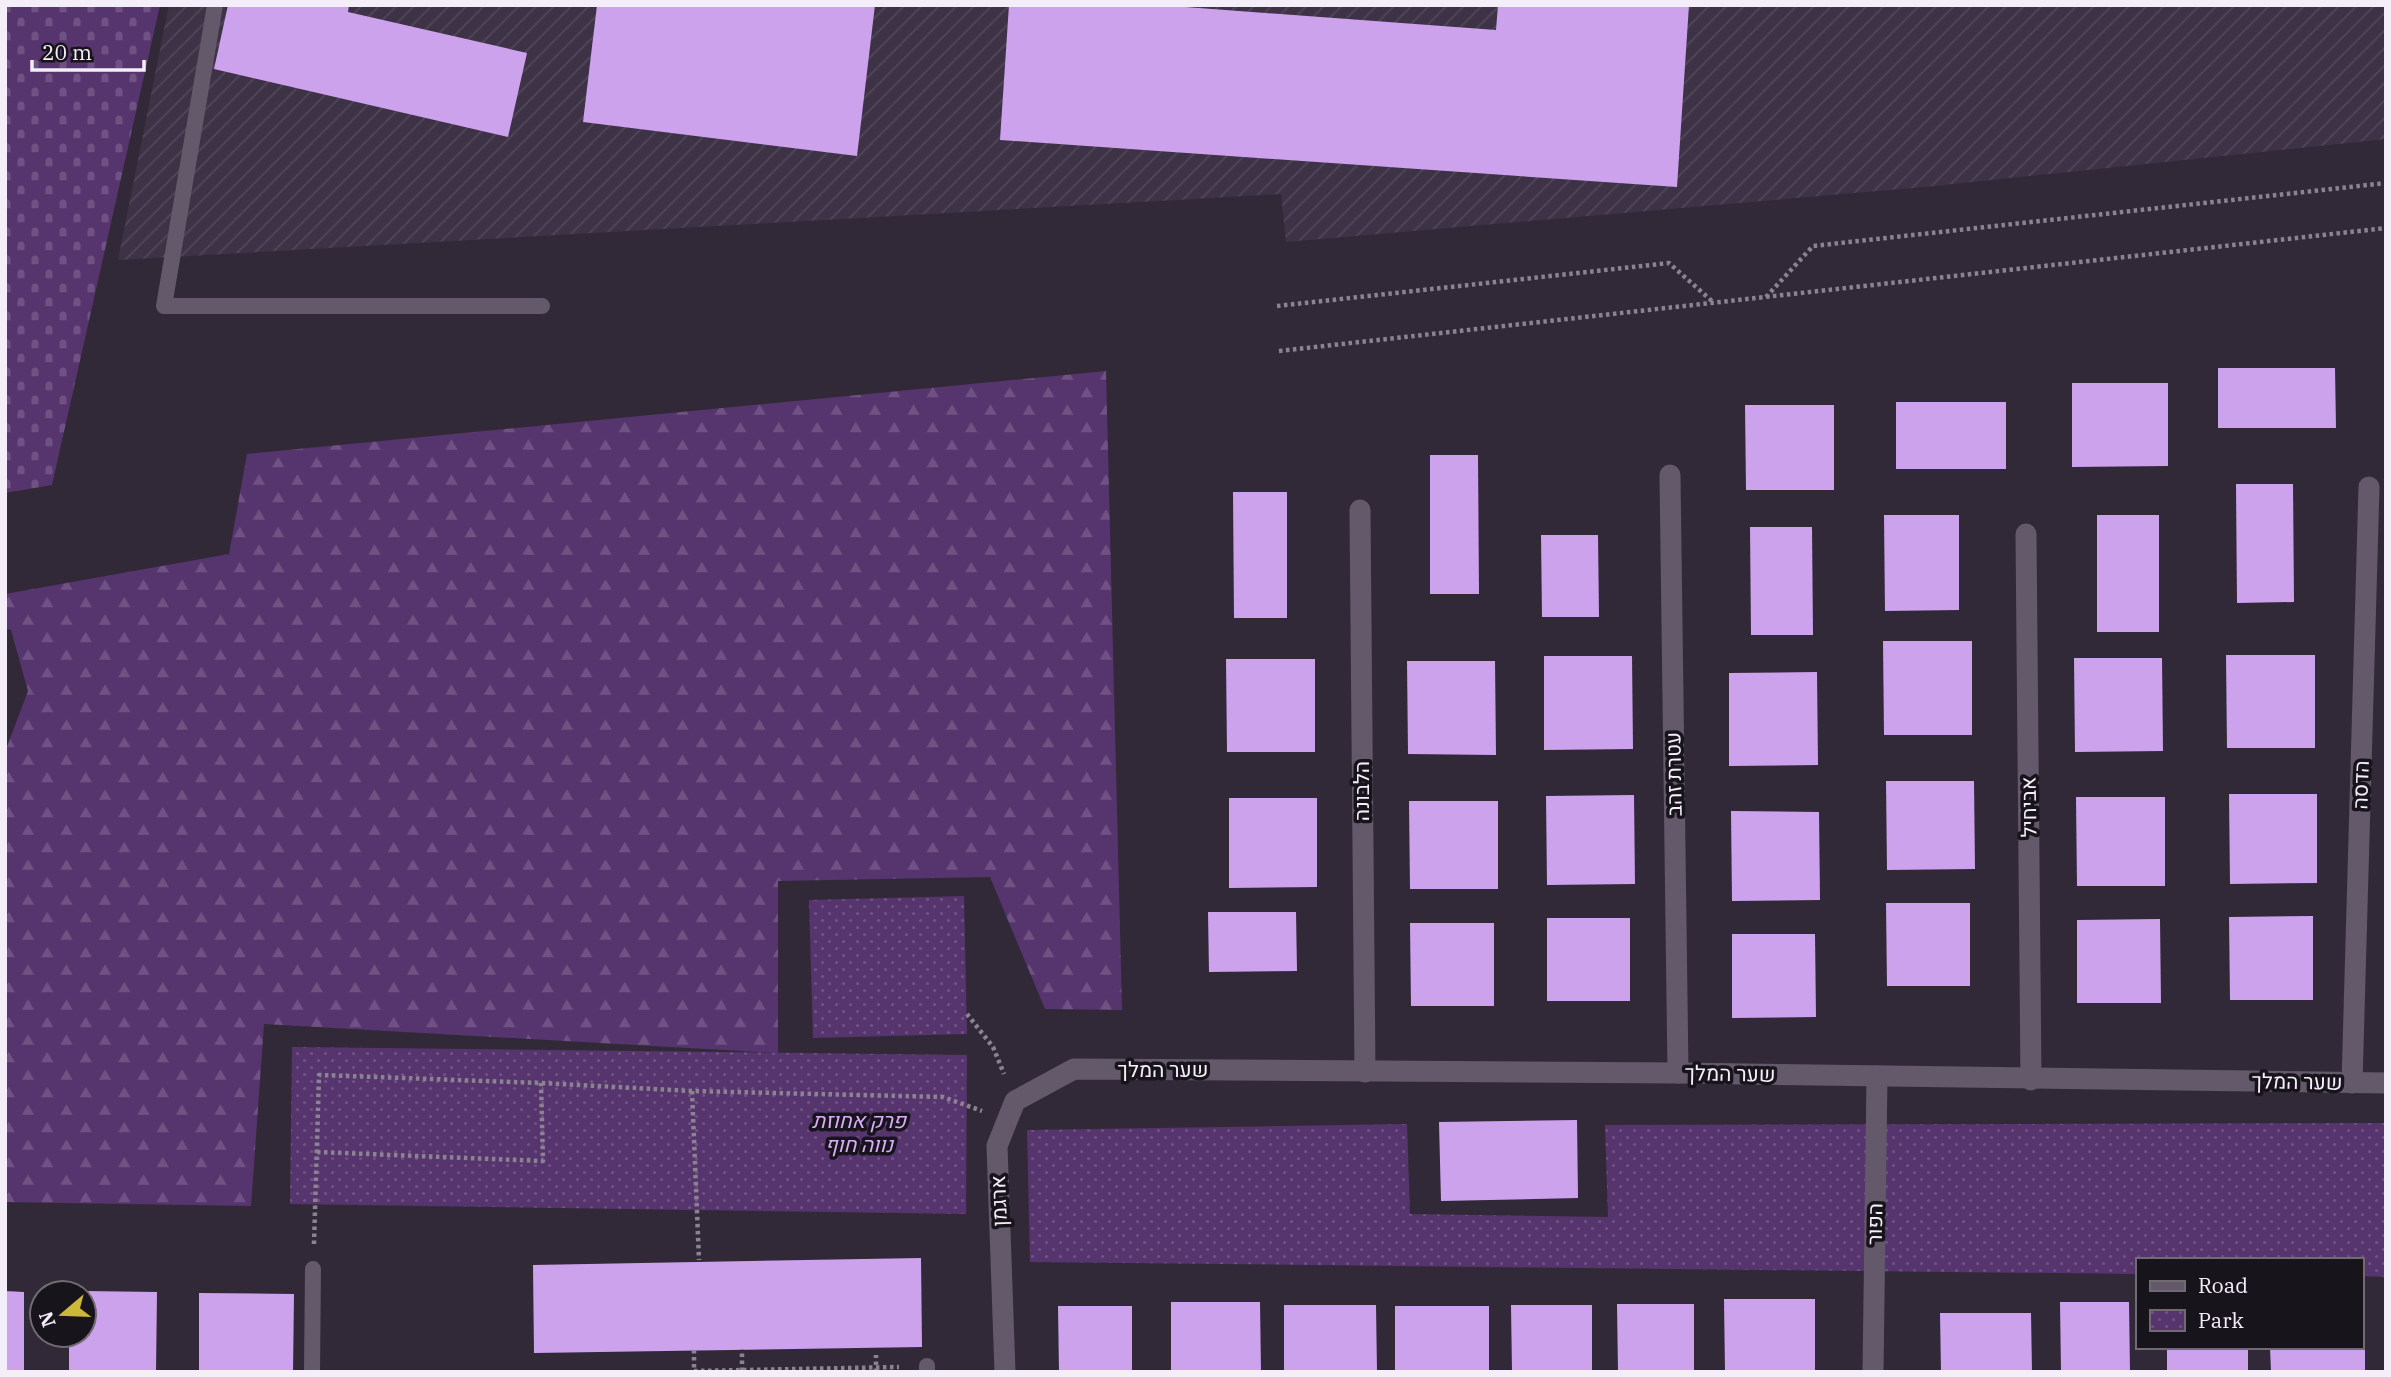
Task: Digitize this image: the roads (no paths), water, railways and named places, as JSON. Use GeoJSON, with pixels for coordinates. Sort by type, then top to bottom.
{"type":"FeatureCollection","features":[{"type":"Feature","properties":{"kind":"street","name":"עטרת זהב"},"geometry":{"type":"LineString","coordinates":[[1670,475],[1678,1073]]}},
{"type":"Feature","properties":{"kind":"street","name":"הדסה"},"geometry":{"type":"LineString","coordinates":[[2352,1083],[2369,487]]}},
{"type":"Feature","properties":{"kind":"street","name":"הלבונה"},"geometry":{"type":"LineString","coordinates":[[1360,510],[1365,1072]]}},
{"type":"Feature","properties":{"kind":"street","name":"אביחיל"},"geometry":{"type":"LineString","coordinates":[[2026,534],[2031,1080]]}},
{"type":"Feature","properties":{"kind":"street","name":"שער המלך"},"geometry":{"type":"LineString","coordinates":[[1015,1101],[1074,1069],[1678,1073],[2386,1083]]}},
{"type":"Feature","properties":{"kind":"street","name":"הפור"},"geometry":{"type":"LineString","coordinates":[[1873,1372],[1877,1076]]}},
{"type":"Feature","properties":{"kind":"street","name":"ארגמן"},"geometry":{"type":"LineString","coordinates":[[1005,1372],[997,1146],[1015,1101]]}},
{"type":"Feature","properties":{"kind":"lane"},"geometry":{"type":"LineString","coordinates":[[215,5],[164,306],[542,306]]}},
{"type":"Feature","properties":{"kind":"lane"},"geometry":{"type":"LineString","coordinates":[[312,1372],[313,1269]]}},
{"type":"Feature","properties":{"kind":"park label","name":"פרק אחוזת נווה חוף"},"geometry":{"type":"Point","coordinates":[859,1133]}}]}
